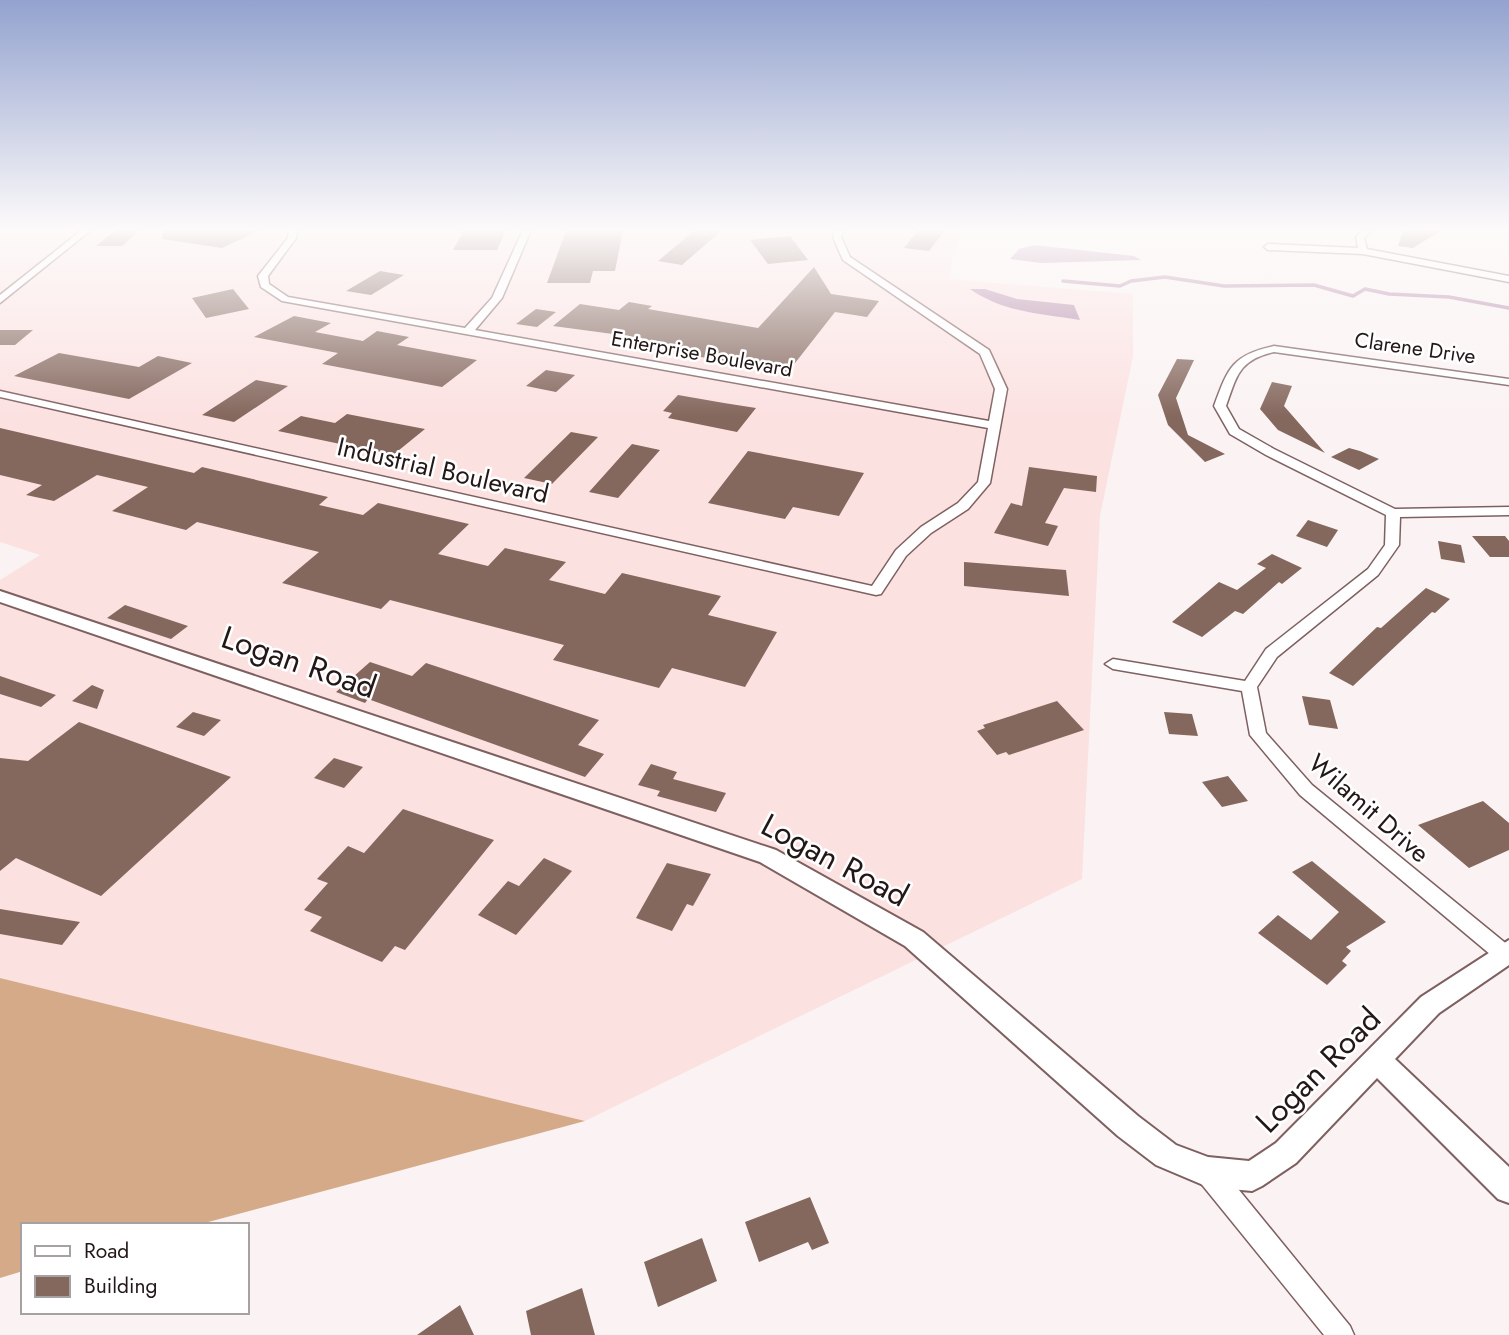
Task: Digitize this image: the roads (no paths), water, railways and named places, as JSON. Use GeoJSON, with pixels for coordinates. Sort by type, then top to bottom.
{"type":"FeatureCollection","features":[{"type":"Feature","properties":{"kind":"street","name":"Enterprise Boulevard"},"geometry":{"type":"LineString","coordinates":[[271,292],[307,304],[996,426]]}},
{"type":"Feature","properties":{"kind":"street"},"geometry":{"type":"LineString","coordinates":[[467,332],[486,317],[501,292]]}},
{"type":"Feature","properties":{"kind":"street"},"geometry":{"type":"LineString","coordinates":[[897,292],[985,352],[1001,389],[996,426]]}},
{"type":"Feature","properties":{"kind":"street","name":"Clarene Drive"},"geometry":{"type":"LineString","coordinates":[[1392,513],[1234,431],[1220,406],[1236,365],[1251,353],[1274,349],[1509,382]]}},
{"type":"Feature","properties":{"kind":"street","name":"Industrial Boulevard"},"geometry":{"type":"LineString","coordinates":[[0,394],[876,591],[901,553],[926,530],[977,494],[984,483],[996,426]]}},
{"type":"Feature","properties":{"kind":"street"},"geometry":{"type":"LineString","coordinates":[[1113,664],[1249,687],[1271,653],[1373,572],[1392,545],[1392,513],[1509,512]]}},
{"type":"Feature","properties":{"kind":"street","name":"Logan Road"},"geometry":{"type":"LineString","coordinates":[[0,596],[768,856],[914,939],[1128,1126],[1166,1155],[1208,1172],[1252,1176],[1286,1153],[1430,1005],[1506,953]]}},
{"type":"Feature","properties":{"kind":"street","name":"Wilamit Drive"},"geometry":{"type":"LineString","coordinates":[[1249,687],[1258,735],[1306,790],[1506,953]]}},
{"type":"Feature","properties":{"kind":"street"},"geometry":{"type":"LineString","coordinates":[[1377,1060],[1509,1188]]}},
{"type":"Feature","properties":{"kind":"street"},"geometry":{"type":"LineString","coordinates":[[1208,1172],[1341,1335]]}},
{"type":"Feature","properties":{"kind":"waterway"},"geometry":{"type":"LineString","coordinates":[[1340,292],[1353,296],[1359,292]]}},
{"type":"Feature","properties":{"kind":"waterway"},"geometry":{"type":"LineString","coordinates":[[1381,292],[1449,297],[1509,308]]}}]}
